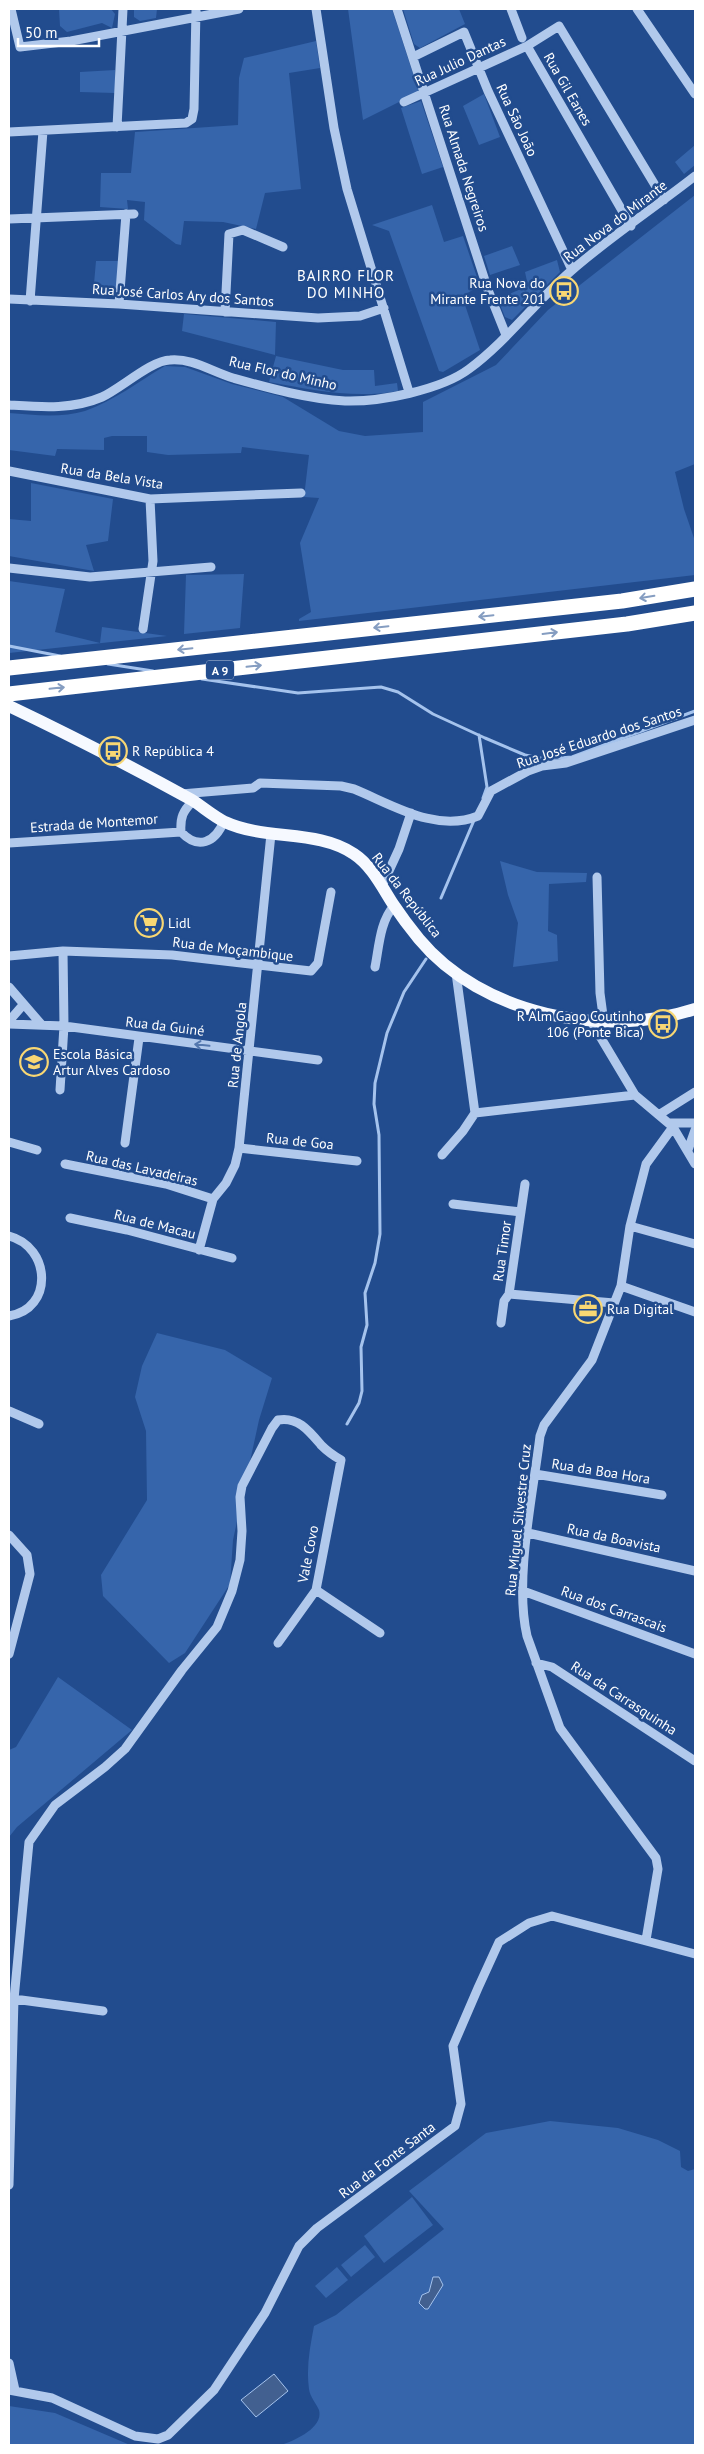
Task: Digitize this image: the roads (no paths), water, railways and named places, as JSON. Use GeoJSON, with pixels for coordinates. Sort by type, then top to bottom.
{"type":"FeatureCollection","features":[{"type":"Feature","properties":{"kind":"highway","name":"A 9"},"geometry":{"type":"LineString","coordinates":[[9,668],[622,601],[695,589]]}},
{"type":"Feature","properties":{"kind":"highway","name":"A 9"},"geometry":{"type":"LineString","coordinates":[[9,694],[432,647],[626,624],[695,613]]}},
{"type":"Feature","properties":{"kind":"main road","name":"Rua da República"},"geometry":{"type":"LineString","coordinates":[[9,706],[180,794],[224,821],[245,830],[324,841],[354,854],[367,866],[421,941],[456,973],[517,1005],[551,1016],[598,1023],[645,1020],[695,1009]]}},
{"type":"Feature","properties":{"kind":"street"},"geometry":{"type":"LineString","coordinates":[[11,9],[20,47],[71,41],[196,14],[239,9]]}},
{"type":"Feature","properties":{"kind":"street"},"geometry":{"type":"LineString","coordinates":[[117,127],[123,9]]}},
{"type":"Feature","properties":{"kind":"street"},"geometry":{"type":"LineString","coordinates":[[316,9],[334,128],[346,189],[409,392]]}},
{"type":"Feature","properties":{"kind":"street","name":"Rua Almada Negreiros"},"geometry":{"type":"LineString","coordinates":[[397,9],[488,290],[506,335]]}},
{"type":"Feature","properties":{"kind":"street"},"geometry":{"type":"LineString","coordinates":[[511,9],[525,42]]}},
{"type":"Feature","properties":{"kind":"street"},"geometry":{"type":"LineString","coordinates":[[637,9],[695,94]]}},
{"type":"Feature","properties":{"kind":"street"},"geometry":{"type":"LineString","coordinates":[[9,132],[186,123],[192,119],[196,14]]}},
{"type":"Feature","properties":{"kind":"street","name":"Rua Gil Eanes"},"geometry":{"type":"LineString","coordinates":[[631,226],[525,42],[560,26],[664,200]]}},
{"type":"Feature","properties":{"kind":"street","name":"Rua São João"},"geometry":{"type":"LineString","coordinates":[[413,57],[464,32],[478,68],[572,270]]}},
{"type":"Feature","properties":{"kind":"street","name":"Rua Julio Dantas"},"geometry":{"type":"LineString","coordinates":[[404,102],[478,68],[525,42]]}},
{"type":"Feature","properties":{"kind":"street"},"geometry":{"type":"LineString","coordinates":[[30,300],[43,131]]}},
{"type":"Feature","properties":{"kind":"street","name":"Rua Nova do Mirante"},"geometry":{"type":"LineString","coordinates":[[409,392],[454,379],[470,369],[572,270],[695,176]]}},
{"type":"Feature","properties":{"kind":"street"},"geometry":{"type":"LineString","coordinates":[[9,218],[37,219],[130,214],[119,304]]}},
{"type":"Feature","properties":{"kind":"street"},"geometry":{"type":"LineString","coordinates":[[225,312],[229,234],[242,230],[282,247]]}},
{"type":"Feature","properties":{"kind":"street","name":"Rua José Carlos Ary dos Santos"},"geometry":{"type":"LineString","coordinates":[[9,299],[119,304],[318,318],[360,316],[384,308]]}},
{"type":"Feature","properties":{"kind":"street","name":"Rua Flor do Minho"},"geometry":{"type":"LineString","coordinates":[[9,405],[54,407],[82,404],[111,392],[158,363],[173,359],[197,364],[233,378],[328,399],[367,400],[409,392]]}},
{"type":"Feature","properties":{"kind":"street","name":"Rua da Bela Vista"},"geometry":{"type":"LineString","coordinates":[[9,471],[150,499],[198,499],[301,493]]}},
{"type":"Feature","properties":{"kind":"street"},"geometry":{"type":"LineString","coordinates":[[143,629],[154,561],[150,499]]}},
{"type":"Feature","properties":{"kind":"street"},"geometry":{"type":"LineString","coordinates":[[9,568],[90,577],[211,567]]}},
{"type":"Feature","properties":{"kind":"street","name":"Rua José Eduardo dos Santos"},"geometry":{"type":"LineString","coordinates":[[180,794],[253,788],[260,784],[341,786],[433,821],[468,820],[478,816],[491,791],[528,771],[542,766],[566,763],[695,720]]}},
{"type":"Feature","properties":{"kind":"street"},"geometry":{"type":"LineString","coordinates":[[193,801],[182,811],[181,832],[188,839],[197,843],[206,842],[222,828],[224,821]]}},
{"type":"Feature","properties":{"kind":"street"},"geometry":{"type":"LineString","coordinates":[[382,886],[399,849],[412,813]]}},
{"type":"Feature","properties":{"kind":"street","name":"Estrada de Montemor"},"geometry":{"type":"LineString","coordinates":[[9,843],[181,832]]}},
{"type":"Feature","properties":{"kind":"street","name":"Rua de Angola"},"geometry":{"type":"LineString","coordinates":[[199,1250],[213,1199],[226,1184],[235,1165],[239,1148],[260,964],[271,834]]}},
{"type":"Feature","properties":{"kind":"street"},"geometry":{"type":"LineString","coordinates":[[597,877],[600,993],[598,1023],[635,1095],[671,1125],[695,1164]]}},
{"type":"Feature","properties":{"kind":"street","name":"Rua de Moçambique"},"geometry":{"type":"LineString","coordinates":[[9,956],[64,951],[172,955],[260,964],[306,972],[315,968],[330,892]]}},
{"type":"Feature","properties":{"kind":"street"},"geometry":{"type":"LineString","coordinates":[[375,967],[384,922],[387,913],[394,906]]}},
{"type":"Feature","properties":{"kind":"street"},"geometry":{"type":"LineString","coordinates":[[60,1090],[64,1026],[64,951]]}},
{"type":"Feature","properties":{"kind":"street"},"geometry":{"type":"LineString","coordinates":[[442,1155],[463,1131],[474,1113],[456,973]]}},
{"type":"Feature","properties":{"kind":"street"},"geometry":{"type":"LineString","coordinates":[[9,987],[42,1024]]}},
{"type":"Feature","properties":{"kind":"street"},"geometry":{"type":"LineString","coordinates":[[9,1023],[23,1004]]}},
{"type":"Feature","properties":{"kind":"street","name":"Rua da Guiné"},"geometry":{"type":"LineString","coordinates":[[9,1023],[64,1026],[139,1038],[250,1050],[318,1060]]}},
{"type":"Feature","properties":{"kind":"street"},"geometry":{"type":"LineString","coordinates":[[125,1143],[139,1038]]}},
{"type":"Feature","properties":{"kind":"street"},"geometry":{"type":"LineString","coordinates":[[660,1114],[695,1092]]}},
{"type":"Feature","properties":{"kind":"street"},"geometry":{"type":"LineString","coordinates":[[474,1113],[635,1095]]}},
{"type":"Feature","properties":{"kind":"street"},"geometry":{"type":"LineString","coordinates":[[671,1125],[695,1123]]}},
{"type":"Feature","properties":{"kind":"street","name":"Rua Miguel Silvestre Cruz"},"geometry":{"type":"LineString","coordinates":[[646,1940],[658,1868],[656,1858],[560,1728],[536,1663],[524,1622],[523,1591],[540,1436],[544,1425],[592,1360],[621,1286],[630,1226],[646,1164],[671,1125]]}},
{"type":"Feature","properties":{"kind":"street"},"geometry":{"type":"LineString","coordinates":[[688,1150],[695,1130]]}},
{"type":"Feature","properties":{"kind":"street"},"geometry":{"type":"LineString","coordinates":[[9,1142],[37,1150]]}},
{"type":"Feature","properties":{"kind":"street","name":"Rua de Goa"},"geometry":{"type":"LineString","coordinates":[[239,1148],[357,1161]]}},
{"type":"Feature","properties":{"kind":"street","name":"Rua das Lavadeiras"},"geometry":{"type":"LineString","coordinates":[[65,1164],[166,1184],[213,1199]]}},
{"type":"Feature","properties":{"kind":"street","name":"Rua Timor"},"geometry":{"type":"LineString","coordinates":[[501,1323],[504,1301],[509,1294],[525,1184]]}},
{"type":"Feature","properties":{"kind":"street","name":"Rua Timor"},"geometry":{"type":"LineString","coordinates":[[452,1204],[521,1212]]}},
{"type":"Feature","properties":{"kind":"street","name":"Rua de Macau"},"geometry":{"type":"LineString","coordinates":[[70,1218],[127,1230],[232,1258]]}},
{"type":"Feature","properties":{"kind":"street"},"geometry":{"type":"LineString","coordinates":[[630,1226],[695,1244]]}},
{"type":"Feature","properties":{"kind":"street"},"geometry":{"type":"LineString","coordinates":[[9,1236],[18,1238],[35,1252],[42,1278],[38,1296],[30,1307],[17,1315],[9,1316]]}},
{"type":"Feature","properties":{"kind":"street"},"geometry":{"type":"LineString","coordinates":[[621,1286],[695,1312]]}},
{"type":"Feature","properties":{"kind":"street","name":"Rua Timor"},"geometry":{"type":"LineString","coordinates":[[509,1294],[614,1303]]}},
{"type":"Feature","properties":{"kind":"street"},"geometry":{"type":"LineString","coordinates":[[9,1411],[39,1424]]}},
{"type":"Feature","properties":{"kind":"street","name":"Vale Covo"},"geometry":{"type":"LineString","coordinates":[[14,1999],[19,1933],[31,1836],[55,1805],[105,1767],[125,1749],[182,1670],[217,1627],[232,1591],[240,1560],[242,1531],[240,1497],[242,1486],[272,1428],[280,1419],[298,1423],[312,1432],[322,1446],[341,1460],[316,1590],[278,1643]]}},
{"type":"Feature","properties":{"kind":"street","name":"Rua da Boa Hora"},"geometry":{"type":"LineString","coordinates":[[535,1474],[662,1494]]}},
{"type":"Feature","properties":{"kind":"street","name":"Rua da Boavista"},"geometry":{"type":"LineString","coordinates":[[528,1533],[695,1571]]}},
{"type":"Feature","properties":{"kind":"street"},"geometry":{"type":"LineString","coordinates":[[9,1535],[27,1555],[30,1574],[9,1654]]}},
{"type":"Feature","properties":{"kind":"street"},"geometry":{"type":"LineString","coordinates":[[316,1590],[380,1634]]}},
{"type":"Feature","properties":{"kind":"street","name":"Rua dos Carrascais"},"geometry":{"type":"LineString","coordinates":[[523,1591],[695,1654]]}},
{"type":"Feature","properties":{"kind":"street","name":"Rua da Carrasquinha"},"geometry":{"type":"LineString","coordinates":[[536,1663],[552,1667],[695,1761]]}},
{"type":"Feature","properties":{"kind":"street","name":"Rua da Fonte Santa"},"geometry":{"type":"LineString","coordinates":[[12,2390],[52,2398],[135,2436],[158,2439],[168,2434],[214,2390],[265,2313],[299,2246],[317,2228],[455,2126],[461,2104],[452,2046],[499,1942],[529,1923],[552,1916],[695,1954]]}},
{"type":"Feature","properties":{"kind":"street"},"geometry":{"type":"LineString","coordinates":[[9,2185],[14,1999],[103,2011]]}},
{"type":"Feature","properties":{"kind":"street"},"geometry":{"type":"LineString","coordinates":[[9,2363],[12,2390]]}},
{"type":"Feature","properties":{"kind":"waterway"},"geometry":{"type":"LineString","coordinates":[[9,646],[60,656]]}},
{"type":"Feature","properties":{"kind":"waterway"},"geometry":{"type":"LineString","coordinates":[[108,664],[153,671]]}},
{"type":"Feature","properties":{"kind":"waterway"},"geometry":{"type":"LineString","coordinates":[[202,679],[298,693],[381,687],[398,692],[433,714],[485,738],[525,755],[545,759],[572,757],[695,711]]}},
{"type":"Feature","properties":{"kind":"waterway"},"geometry":{"type":"LineString","coordinates":[[479,735],[487,787],[483,798]]}},
{"type":"Feature","properties":{"kind":"waterway"},"geometry":{"type":"LineString","coordinates":[[441,898],[475,818]]}},
{"type":"Feature","properties":{"kind":"waterway"},"geometry":{"type":"LineString","coordinates":[[347,1424],[359,1403],[362,1391],[361,1347],[367,1325],[365,1293],[375,1263],[380,1234],[379,1135],[374,1104],[375,1083],[387,1033],[404,992],[426,959]]}},
{"type":"Feature","properties":{"kind":"place","name":"Rua Nova do Mirante Frente 201"},"geometry":{"type":"Point","coordinates":[564,291]}},
{"type":"Feature","properties":{"kind":"place","name":"R República 4"},"geometry":{"type":"Point","coordinates":[113,751]}},
{"type":"Feature","properties":{"kind":"place","name":"Lidl"},"geometry":{"type":"Point","coordinates":[149,923]}},
{"type":"Feature","properties":{"kind":"place","name":"R Alm Gago Coutinho 106 (Ponte Bica)"},"geometry":{"type":"Point","coordinates":[663,1024]}},
{"type":"Feature","properties":{"kind":"place","name":"Escola Básica Artur Alves Cardoso"},"geometry":{"type":"Point","coordinates":[34,1062]}},
{"type":"Feature","properties":{"kind":"place","name":"Rua Digital"},"geometry":{"type":"Point","coordinates":[588,1309]}},
{"type":"Feature","properties":{"kind":"district","name":"BAIRRO FLOR DO MINHO"},"geometry":{"type":"Point","coordinates":[346,284]}}]}
